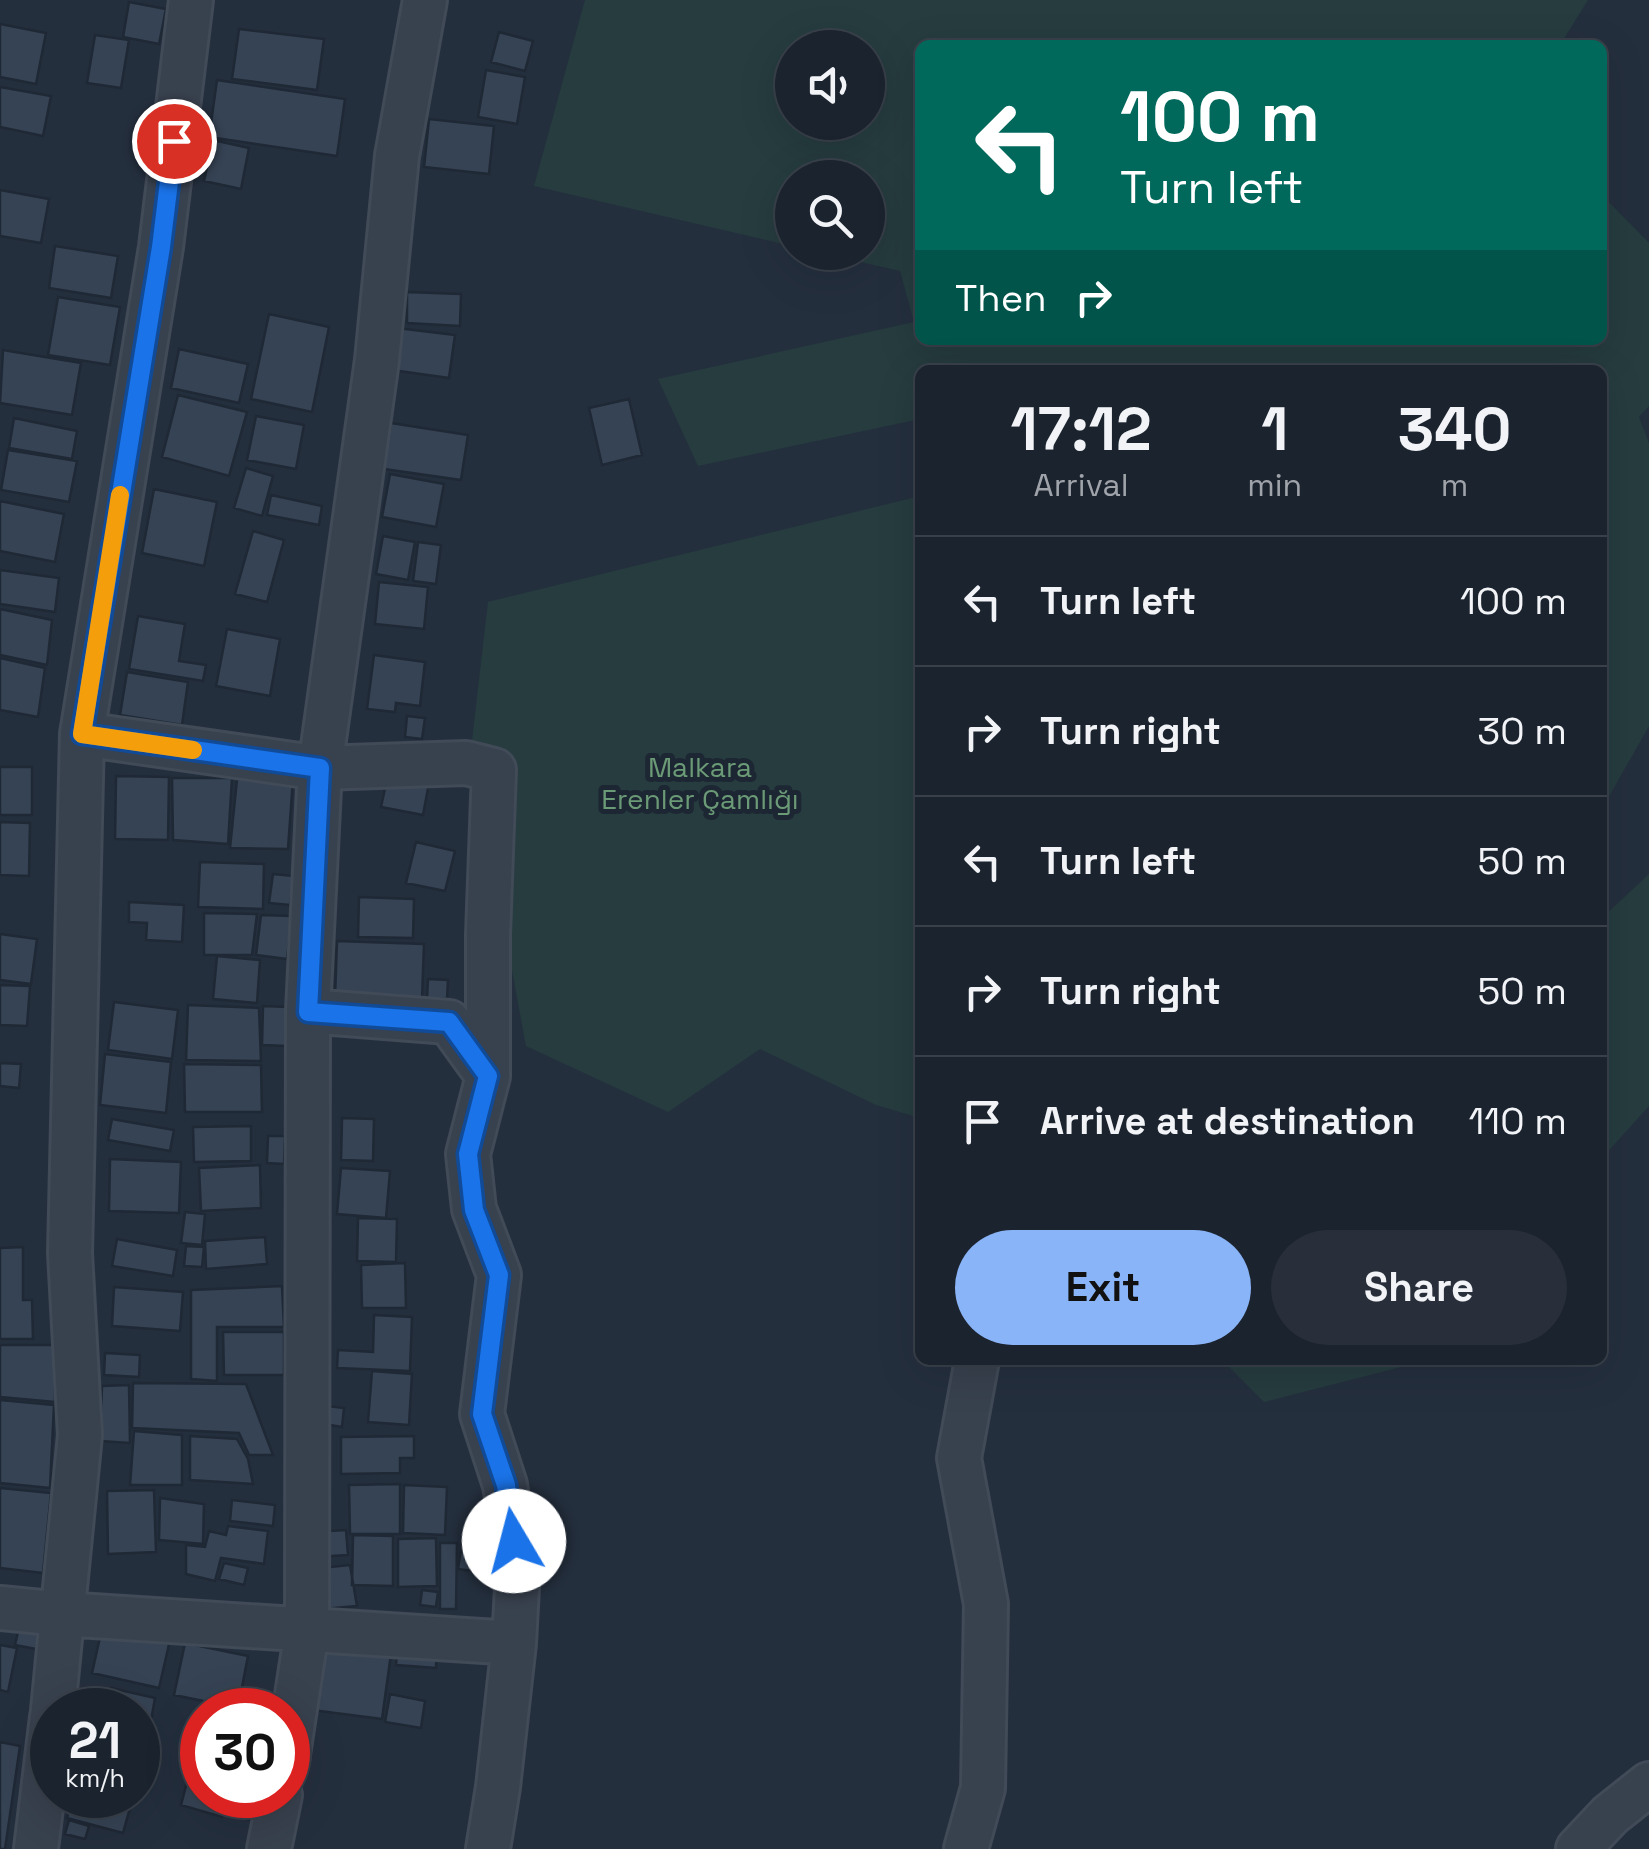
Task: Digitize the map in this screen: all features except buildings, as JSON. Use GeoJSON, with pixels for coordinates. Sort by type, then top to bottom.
{"type":"FeatureCollection","features":[{"type":"Feature","properties":{"kind":"street"},"geometry":{"type":"LineString","coordinates":[[55,1688],[80,1435],[70,1253],[82,734],[161,247],[191,0]]}},
{"type":"Feature","properties":{"kind":"street"},"geometry":{"type":"LineString","coordinates":[[298,1688],[307,1630],[308,1012],[320,768],[377,360],[397,156],[426,0]]}},
{"type":"Feature","properties":{"kind":"street"},"geometry":{"type":"LineString","coordinates":[[82,734],[320,768],[466,762],[494,770],[488,1076],[468,1154],[474,1210],[499,1275],[482,1414],[506,1485],[518,1569],[514,1643],[488,1849]]}},
{"type":"Feature","properties":{"kind":"street"},"geometry":{"type":"LineString","coordinates":[[308,1012],[449,1022],[488,1076]]}},
{"type":"Feature","properties":{"kind":"street"},"geometry":{"type":"LineString","coordinates":[[966,1849],[983,1788],[986,1604],[959,1458],[976,1365]]}},
{"type":"Feature","properties":{"kind":"street"},"geometry":{"type":"LineString","coordinates":[[0,1608],[514,1643]]}},
{"type":"Feature","properties":{"kind":"street"},"geometry":{"type":"LineString","coordinates":[[1578,1849],[1610,1815],[1649,1784]]}},
{"type":"Feature","properties":{"kind":"street"},"geometry":{"type":"LineString","coordinates":[[36,1849],[40,1818]]}},
{"type":"Feature","properties":{"kind":"street"},"geometry":{"type":"LineString","coordinates":[[269,1849],[275,1818]]}},
{"type":"Feature","properties":{"kind":"green space"},"geometry":{"type":"Polygon","coordinates":[[[585,0],[1588,0],[1563,40],[915,40],[915,345],[1607,345],[1607,200],[1649,243],[1649,406],[1639,417],[1649,443],[1649,726],[1607,800],[1607,365],[915,365],[915,420],[698,466],[658,379],[914,322],[900,271],[885,268],[885,160],[775,160],[775,242],[534,186],[585,0]]]}},
{"type":"Feature","properties":{"kind":"green space","name":"Malkara Erenler Çamlığı"},"geometry":{"type":"Polygon","coordinates":[[[915,497],[915,1117],[876,1105],[760,1049],[668,1112],[526,1046],[471,749],[488,602],[915,497]]]}},
{"type":"Feature","properties":{"kind":"green space"},"geometry":{"type":"Polygon","coordinates":[[[1649,874],[1649,1106],[1607,1153],[1607,913],[1649,874]]]}},
{"type":"Feature","properties":{"kind":"green space"},"geometry":{"type":"Polygon","coordinates":[[[1227,1365],[1409,1365],[1264,1402],[1227,1365]]]}},
{"type":"Feature","properties":{"kind":"slow traffic"},"geometry":{"type":"LineString","coordinates":[[120,495],[82,734],[193,750]]}},
{"type":"Feature","properties":{"kind":"route"},"geometry":{"type":"LineString","coordinates":[[174,141],[161,247],[82,734],[320,768],[308,1012],[449,1022],[488,1076],[468,1154],[474,1210],[499,1275],[482,1414],[506,1485],[514,1541]]}}]}
